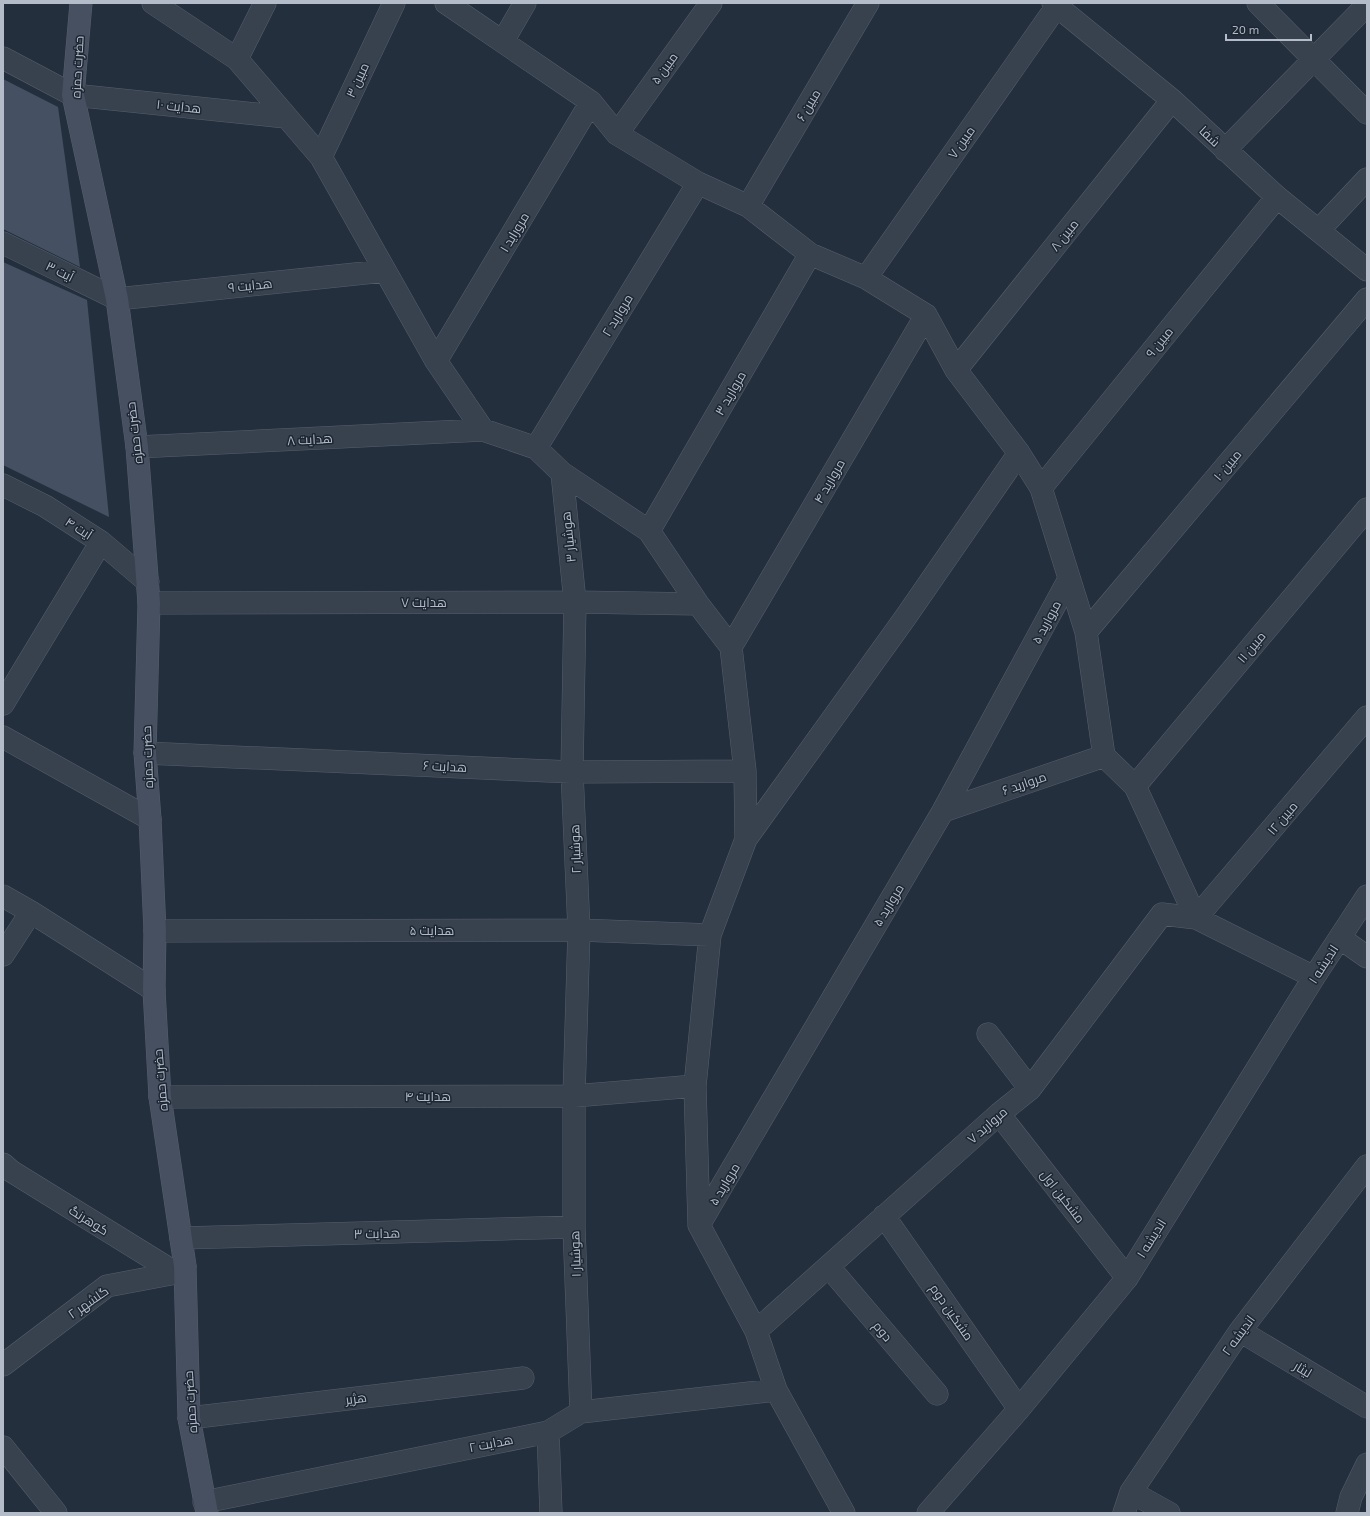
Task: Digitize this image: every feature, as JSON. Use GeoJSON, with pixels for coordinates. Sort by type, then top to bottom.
{"type":"FeatureCollection","features":[{"type":"Feature","properties":{"kind":"main road","name":"حضرت حمزه"},"geometry":{"type":"LineString","coordinates":[[81,3],[73,95],[117,298],[137,447],[148,592],[145,753],[150,819],[154,931],[154,990],[160,1097],[181,1238],[180,1269],[189,1418],[206,1507]]}},
{"type":"Feature","properties":{"kind":"street"},"geometry":{"type":"LineString","coordinates":[[153,3],[237,59],[321,158],[436,361],[483,430],[536,448],[562,473],[649,531],[698,604],[731,647],[745,771],[746,839]]}},
{"type":"Feature","properties":{"kind":"street"},"geometry":{"type":"LineString","coordinates":[[237,59],[265,3]]}},
{"type":"Feature","properties":{"kind":"street","name":"مبین ۳"},"geometry":{"type":"LineString","coordinates":[[321,158],[394,3]]}},
{"type":"Feature","properties":{"kind":"street"},"geometry":{"type":"LineString","coordinates":[[446,3],[592,102],[617,134],[698,182],[748,206],[810,254],[866,278],[926,315],[956,370],[1019,453],[1041,488],[1086,632],[1104,756],[1135,786],[1196,918],[1314,977]]}},
{"type":"Feature","properties":{"kind":"street"},"geometry":{"type":"LineString","coordinates":[[503,41],[525,3]]}},
{"type":"Feature","properties":{"kind":"street","name":"مبین ۵"},"geometry":{"type":"LineString","coordinates":[[617,134],[711,3]]}},
{"type":"Feature","properties":{"kind":"street","name":"مبین ۶"},"geometry":{"type":"LineString","coordinates":[[748,206],[868,3]]}},
{"type":"Feature","properties":{"kind":"street"},"geometry":{"type":"LineString","coordinates":[[1258,3],[1367,113]]}},
{"type":"Feature","properties":{"kind":"street","name":"شفا"},"geometry":{"type":"LineString","coordinates":[[1056,4],[1172,100],[1277,197],[1367,270]]}},
{"type":"Feature","properties":{"kind":"street","name":"مبین ۷"},"geometry":{"type":"LineString","coordinates":[[866,278],[1056,4]]}},
{"type":"Feature","properties":{"kind":"street"},"geometry":{"type":"LineString","coordinates":[[1225,150],[1367,5]]}},
{"type":"Feature","properties":{"kind":"street"},"geometry":{"type":"LineString","coordinates":[[3,58],[73,95]]}},
{"type":"Feature","properties":{"kind":"street","name":"هدایت ۱۰"},"geometry":{"type":"LineString","coordinates":[[73,95],[285,117]]}},
{"type":"Feature","properties":{"kind":"street","name":"مبین ۸"},"geometry":{"type":"LineString","coordinates":[[956,370],[1172,100]]}},
{"type":"Feature","properties":{"kind":"street","name":"مروراید ۱"},"geometry":{"type":"LineString","coordinates":[[436,361],[592,102]]}},
{"type":"Feature","properties":{"kind":"street"},"geometry":{"type":"LineString","coordinates":[[1319,230],[1367,179]]}},
{"type":"Feature","properties":{"kind":"street","name":"مروارید ۲"},"geometry":{"type":"LineString","coordinates":[[536,448],[698,182]]}},
{"type":"Feature","properties":{"kind":"street","name":"مبین ۹"},"geometry":{"type":"LineString","coordinates":[[1041,488],[1277,197]]}},
{"type":"Feature","properties":{"kind":"street","name":"آیت ۳"},"geometry":{"type":"LineString","coordinates":[[3,243],[117,298]]}},
{"type":"Feature","properties":{"kind":"street","name":"مروارید ۳"},"geometry":{"type":"LineString","coordinates":[[649,531],[810,254]]}},
{"type":"Feature","properties":{"kind":"street","name":"هدایت ۹"},"geometry":{"type":"LineString","coordinates":[[117,298],[384,271]]}},
{"type":"Feature","properties":{"kind":"street","name":"مبین ۱۰"},"geometry":{"type":"LineString","coordinates":[[1086,632],[1367,299]]}},
{"type":"Feature","properties":{"kind":"street","name":"مروارید ۴"},"geometry":{"type":"LineString","coordinates":[[731,647],[926,315]]}},
{"type":"Feature","properties":{"kind":"street","name":"هدایت ۸"},"geometry":{"type":"LineString","coordinates":[[137,447],[483,430]]}},
{"type":"Feature","properties":{"kind":"street"},"geometry":{"type":"LineString","coordinates":[[844,1513],[776,1390],[756,1331],[699,1226],[695,1086],[710,935],[746,839],[904,618],[1019,453]]}},
{"type":"Feature","properties":{"kind":"street","name":"هوشیار ۳"},"geometry":{"type":"LineString","coordinates":[[562,473],[575,602]]}},
{"type":"Feature","properties":{"kind":"street","name":"آیت ۴"},"geometry":{"type":"LineString","coordinates":[[3,485],[45,506],[101,542],[148,592]]}},
{"type":"Feature","properties":{"kind":"street","name":"مبین ۱۱"},"geometry":{"type":"LineString","coordinates":[[1135,786],[1367,509]]}},
{"type":"Feature","properties":{"kind":"street"},"geometry":{"type":"LineString","coordinates":[[3,704],[101,542]]}},
{"type":"Feature","properties":{"kind":"street","name":"مروارید ۵"},"geometry":{"type":"LineString","coordinates":[[699,1226],[944,811],[1069,579]]}},
{"type":"Feature","properties":{"kind":"street","name":"هدایت ۷"},"geometry":{"type":"LineString","coordinates":[[148,592],[698,604]]}},
{"type":"Feature","properties":{"kind":"street","name":"هوشیار ۲"},"geometry":{"type":"LineString","coordinates":[[574,1096],[579,930],[572,772],[575,602]]}},
{"type":"Feature","properties":{"kind":"street","name":"مبین ۱۲"},"geometry":{"type":"LineString","coordinates":[[1196,918],[1367,717]]}},
{"type":"Feature","properties":{"kind":"street"},"geometry":{"type":"LineString","coordinates":[[3,736],[150,819]]}},
{"type":"Feature","properties":{"kind":"street","name":"هدایت ۶"},"geometry":{"type":"LineString","coordinates":[[145,753],[572,772],[745,771]]}},
{"type":"Feature","properties":{"kind":"street","name":"مروارید ۶"},"geometry":{"type":"LineString","coordinates":[[944,811],[1104,756]]}},
{"type":"Feature","properties":{"kind":"street"},"geometry":{"type":"LineString","coordinates":[[3,896],[31,912],[154,990]]}},
{"type":"Feature","properties":{"kind":"street","name":"اندیشه ۱"},"geometry":{"type":"LineString","coordinates":[[928,1513],[1019,1409],[1127,1278],[1314,977],[1367,896]]}},
{"type":"Feature","properties":{"kind":"street"},"geometry":{"type":"LineString","coordinates":[[3,955],[31,912]]}},
{"type":"Feature","properties":{"kind":"street","name":"مروارید ۷"},"geometry":{"type":"LineString","coordinates":[[756,1331],[999,1114],[1030,1089],[1162,914],[1196,918]]}},
{"type":"Feature","properties":{"kind":"street","name":"هدایت ۵"},"geometry":{"type":"LineString","coordinates":[[154,931],[579,930],[710,935]]}},
{"type":"Feature","properties":{"kind":"street"},"geometry":{"type":"LineString","coordinates":[[1340,938],[1367,957]]}},
{"type":"Feature","properties":{"kind":"street"},"geometry":{"type":"LineString","coordinates":[[988,1034],[1030,1089]]}},
{"type":"Feature","properties":{"kind":"street","name":"هدایت ۴"},"geometry":{"type":"LineString","coordinates":[[160,1097],[574,1096],[695,1086]]}},
{"type":"Feature","properties":{"kind":"street","name":"هوشیار ۱"},"geometry":{"type":"LineString","coordinates":[[574,1096],[574,1228],[581,1412]]}},
{"type":"Feature","properties":{"kind":"street","name":"مشکین اول"},"geometry":{"type":"LineString","coordinates":[[999,1114],[1127,1278]]}},
{"type":"Feature","properties":{"kind":"street","name":"اندیشه ۲"},"geometry":{"type":"LineString","coordinates":[[1124,1513],[1131,1492],[1240,1331],[1367,1166]]}},
{"type":"Feature","properties":{"kind":"street","name":"کوهرنگ"},"geometry":{"type":"LineString","coordinates":[[6,1172],[180,1269]]}},
{"type":"Feature","properties":{"kind":"street","name":"مشکین دوم"},"geometry":{"type":"LineString","coordinates":[[884,1216],[1019,1409]]}},
{"type":"Feature","properties":{"kind":"street","name":"هدایت ۳"},"geometry":{"type":"LineString","coordinates":[[181,1238],[574,1228]]}},
{"type":"Feature","properties":{"kind":"street","name":"دوم"},"geometry":{"type":"LineString","coordinates":[[829,1267],[937,1394]]}},
{"type":"Feature","properties":{"kind":"street","name":"گلشهر ۲"},"geometry":{"type":"LineString","coordinates":[[3,1365],[107,1286],[180,1269]]}},
{"type":"Feature","properties":{"kind":"street","name":"لیثار"},"geometry":{"type":"LineString","coordinates":[[1240,1331],[1367,1407]]}},
{"type":"Feature","properties":{"kind":"street","name":"هژیر"},"geometry":{"type":"LineString","coordinates":[[189,1418],[523,1378]]}},
{"type":"Feature","properties":{"kind":"street","name":"هدایت ۲"},"geometry":{"type":"LineString","coordinates":[[206,1507],[548,1432],[581,1412],[776,1390]]}},
{"type":"Feature","properties":{"kind":"street"},"geometry":{"type":"LineString","coordinates":[[548,1432],[551,1513]]}},
{"type":"Feature","properties":{"kind":"street"},"geometry":{"type":"LineString","coordinates":[[3,1447],[56,1513]]}},
{"type":"Feature","properties":{"kind":"street"},"geometry":{"type":"LineString","coordinates":[[1355,1503],[1367,1464]]}},
{"type":"Feature","properties":{"kind":"street"},"geometry":{"type":"LineString","coordinates":[[1131,1492],[1169,1513]]}},
{"type":"Feature","properties":{"kind":"building"},"geometry":{"type":"Polygon","coordinates":[[[3,79],[58,107],[80,267],[3,229],[3,79]]]}},
{"type":"Feature","properties":{"kind":"building"},"geometry":{"type":"Polygon","coordinates":[[[3,262],[87,300],[109,517],[3,465],[3,262]]]}}]}
